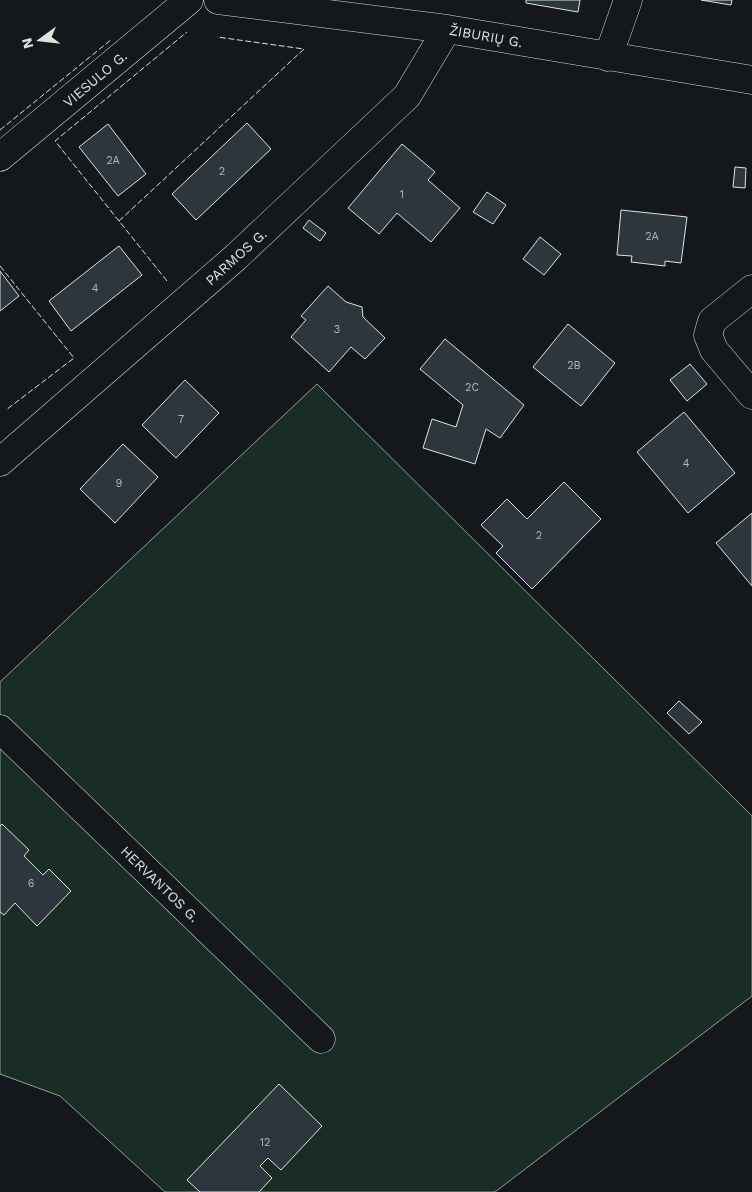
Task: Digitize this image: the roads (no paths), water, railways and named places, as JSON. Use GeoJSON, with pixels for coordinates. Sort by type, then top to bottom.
{"type":"FeatureCollection","features":[{"type":"Feature","properties":{"kind":"street","name":"VIESULO G."},"geometry":{"type":"LineString","coordinates":[[0,157],[189,0]]}},
{"type":"Feature","properties":{"kind":"street","name":"ŽIBURIŲ G."},"geometry":{"type":"LineString","coordinates":[[218,0],[447,29],[752,80]]}},
{"type":"Feature","properties":{"kind":"street"},"geometry":{"type":"LineString","coordinates":[[608,57],[628,0]]}},
{"type":"Feature","properties":{"kind":"street","name":"PARMOS G."},"geometry":{"type":"LineString","coordinates":[[0,462],[236,257],[408,96],[447,29]]}},
{"type":"Feature","properties":{"kind":"street"},"geometry":{"type":"LineString","coordinates":[[752,289],[712,321],[708,336],[714,350],[752,395]]}},
{"type":"Feature","properties":{"kind":"street","name":"HERVANTOS G."},"geometry":{"type":"LineString","coordinates":[[0,729],[321,1039]]}}]}
